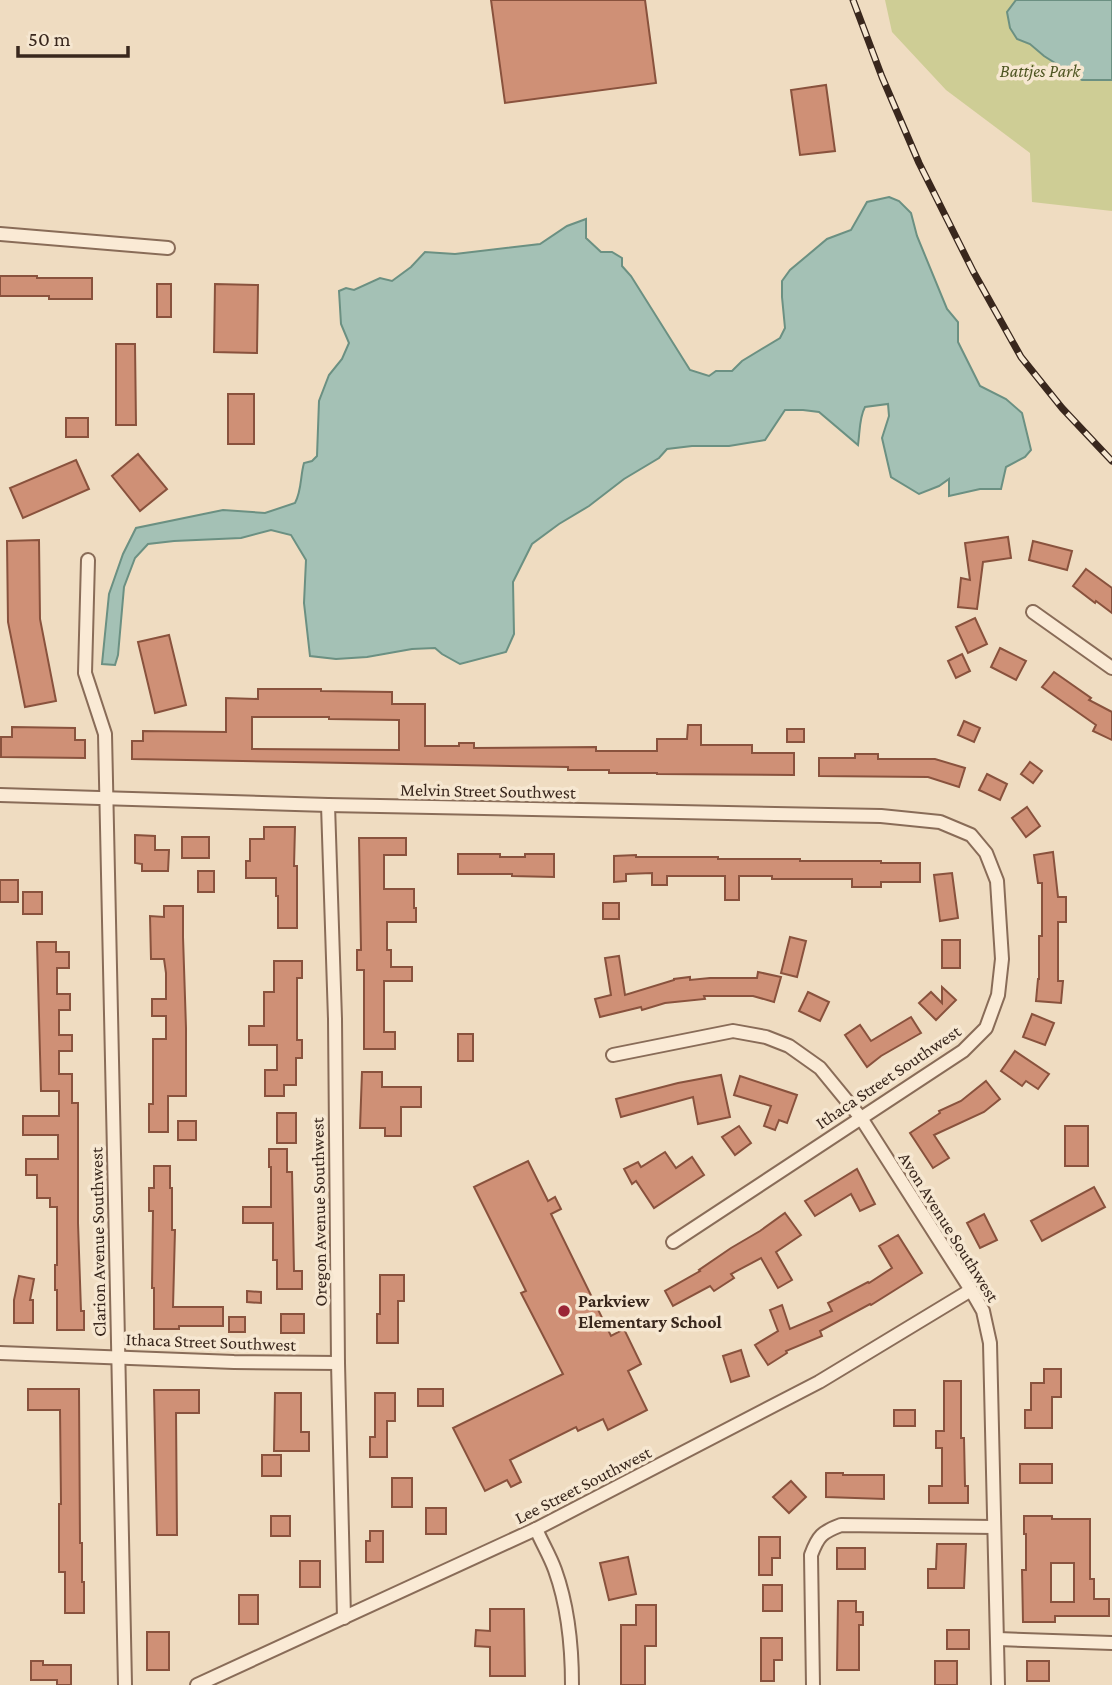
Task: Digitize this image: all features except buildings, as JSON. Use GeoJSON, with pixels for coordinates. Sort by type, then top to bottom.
{"type":"FeatureCollection","features":[{"type":"Feature","properties":{"kind":"street"},"geometry":{"type":"LineString","coordinates":[[0,234],[168,248]]}},
{"type":"Feature","properties":{"kind":"street","name":"Clarion Avenue Southwest"},"geometry":{"type":"LineString","coordinates":[[88,560],[85,673],[105,734],[125,1685]]}},
{"type":"Feature","properties":{"kind":"street"},"geometry":{"type":"LineString","coordinates":[[1033,612],[1112,668]]}},
{"type":"Feature","properties":{"kind":"street","name":"Melvin Street Southwest"},"geometry":{"type":"LineString","coordinates":[[0,795],[328,805],[881,816],[940,822],[971,835]]}},
{"type":"Feature","properties":{"kind":"street","name":"Oregon Avenue Southwest"},"geometry":{"type":"LineString","coordinates":[[328,805],[335,1019],[338,1363],[344,1618]]}},
{"type":"Feature","properties":{"kind":"street","name":"Ithaca Street Southwest"},"geometry":{"type":"LineString","coordinates":[[673,1242],[963,1051],[986,1028],[998,995],[1002,959],[1001,922],[997,881],[986,853],[971,835]]}},
{"type":"Feature","properties":{"kind":"street","name":"Avon Avenue Southwest"},"geometry":{"type":"LineString","coordinates":[[612,1055],[733,1031],[766,1037],[789,1046],[820,1068],[861,1118],[971,1290],[983,1311],[990,1343],[998,1685]]}},
{"type":"Feature","properties":{"kind":"street","name":"Lee Street Southwest"},"geometry":{"type":"LineString","coordinates":[[197,1685],[536,1530],[819,1382],[971,1290]]}},
{"type":"Feature","properties":{"kind":"street","name":"Ithaca Street Southwest"},"geometry":{"type":"LineString","coordinates":[[0,1353],[338,1363]]}},
{"type":"Feature","properties":{"kind":"street"},"geometry":{"type":"LineString","coordinates":[[813,1685],[811,1555],[825,1531],[841,1525],[993,1528]]}},
{"type":"Feature","properties":{"kind":"street"},"geometry":{"type":"LineString","coordinates":[[536,1530],[562,1594],[568,1625],[572,1685]]}},
{"type":"Feature","properties":{"kind":"street"},"geometry":{"type":"LineString","coordinates":[[998,1639],[1112,1643]]}},
{"type":"Feature","properties":{"kind":"green space","name":"Battjes Park"},"geometry":{"type":"Polygon","coordinates":[[[885,0],[1112,0],[1112,211],[1032,202],[1030,153],[946,90],[892,32],[885,0]]]}},
{"type":"Feature","properties":{"kind":"shaded area"},"geometry":{"type":"Polygon","coordinates":[[[1016,0],[1112,0],[1112,80],[1082,80],[1030,44],[1017,39],[1010,28],[1007,12],[1016,0]]]}},
{"type":"Feature","properties":{"kind":"shaded area"},"geometry":{"type":"Polygon","coordinates":[[[889,197],[899,201],[911,213],[917,236],[947,309],[958,322],[958,342],[980,386],[1006,399],[1022,413],[1031,450],[1025,457],[1006,467],[1001,489],[980,489],[949,496],[949,479],[919,494],[891,477],[882,438],[889,416],[888,404],[865,407],[858,445],[819,412],[785,410],[765,440],[729,446],[667,449],[659,458],[624,479],[532,544],[513,582],[514,634],[506,652],[460,664],[435,648],[336,659],[310,656],[304,603],[306,560],[291,535],[271,530],[241,538],[148,544],[135,558],[124,587],[115,665],[102,664],[109,594],[123,554],[136,528],[223,510],[265,513],[295,503],[304,463],[317,456],[319,401],[329,375],[342,359],[349,343],[341,324],[339,291],[346,288],[354,290],[380,278],[392,281],[425,252],[455,254],[540,244],[567,226],[586,219],[586,238],[601,252],[612,252],[622,258],[622,266],[690,370],[709,376],[716,371],[732,371],[742,361],[780,338],[785,328],[782,281],[790,270],[827,239],[851,230],[867,202],[889,197]]]}},
{"type":"Feature","properties":{"kind":"railway"},"geometry":{"type":"LineString","coordinates":[[853,0],[919,163],[973,271],[1021,357],[1062,408],[1112,461]]}},
{"type":"Feature","properties":{"kind":"place","name":"Parkview Elementary School"},"geometry":{"type":"Point","coordinates":[564,1311]}}]}
